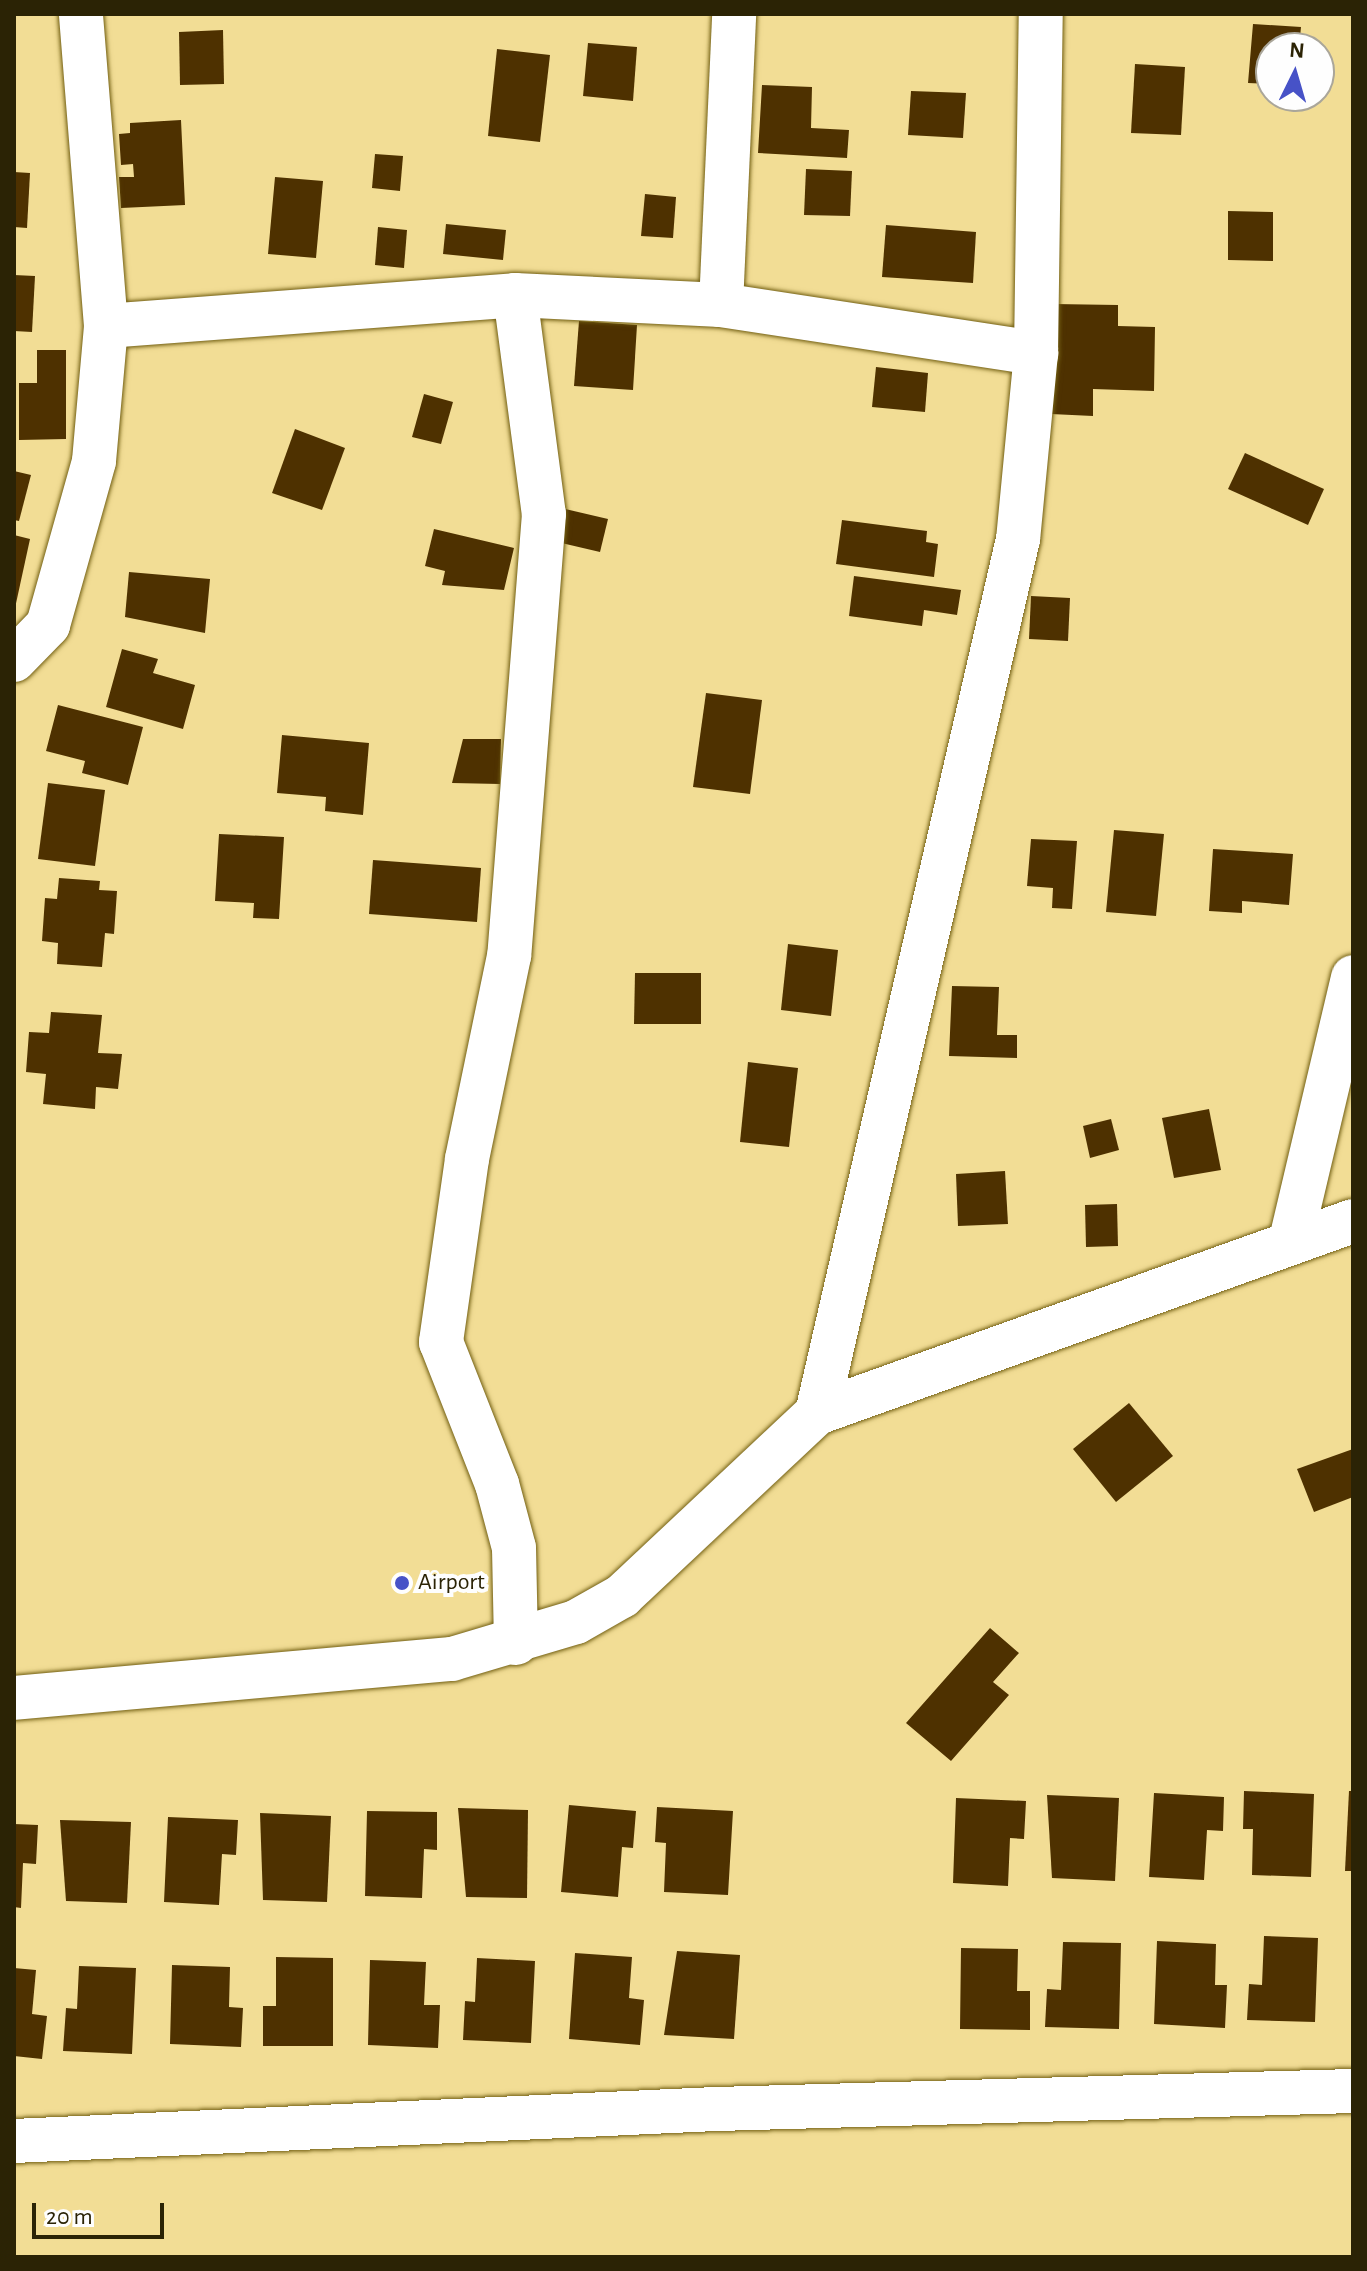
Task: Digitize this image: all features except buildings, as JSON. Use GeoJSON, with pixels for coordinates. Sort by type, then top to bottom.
{"type":"FeatureCollection","features":[{"type":"Feature","properties":{"kind":"street"},"geometry":{"type":"LineString","coordinates":[[14,660],[48,625],[94,461],[106,326],[81,14]]}},
{"type":"Feature","properties":{"kind":"street"},"geometry":{"type":"LineString","coordinates":[[721,305],[734,14]]}},
{"type":"Feature","properties":{"kind":"street"},"geometry":{"type":"LineString","coordinates":[[817,1413],[1018,539],[1036,353],[1041,14]]}},
{"type":"Feature","properties":{"kind":"street"},"geometry":{"type":"LineString","coordinates":[[106,326],[515,295],[721,305],[1036,353]]}},
{"type":"Feature","properties":{"kind":"street"},"geometry":{"type":"LineString","coordinates":[[515,295],[544,514],[509,956],[467,1159],[441,1342],[497,1484],[514,1548],[516,1643]]}},
{"type":"Feature","properties":{"kind":"street"},"geometry":{"type":"LineString","coordinates":[[1291,1240],[1353,977]]}},
{"type":"Feature","properties":{"kind":"street"},"geometry":{"type":"LineString","coordinates":[[14,1698],[452,1659],[516,1643],[576,1622],[622,1596],[817,1413],[1291,1240],[1353,1221]]}},
{"type":"Feature","properties":{"kind":"street"},"geometry":{"type":"LineString","coordinates":[[14,2141],[717,2109],[1353,2091]]}},
{"type":"Feature","properties":{"kind":"place","name":"Airport"},"geometry":{"type":"Point","coordinates":[402,1583]}}]}
